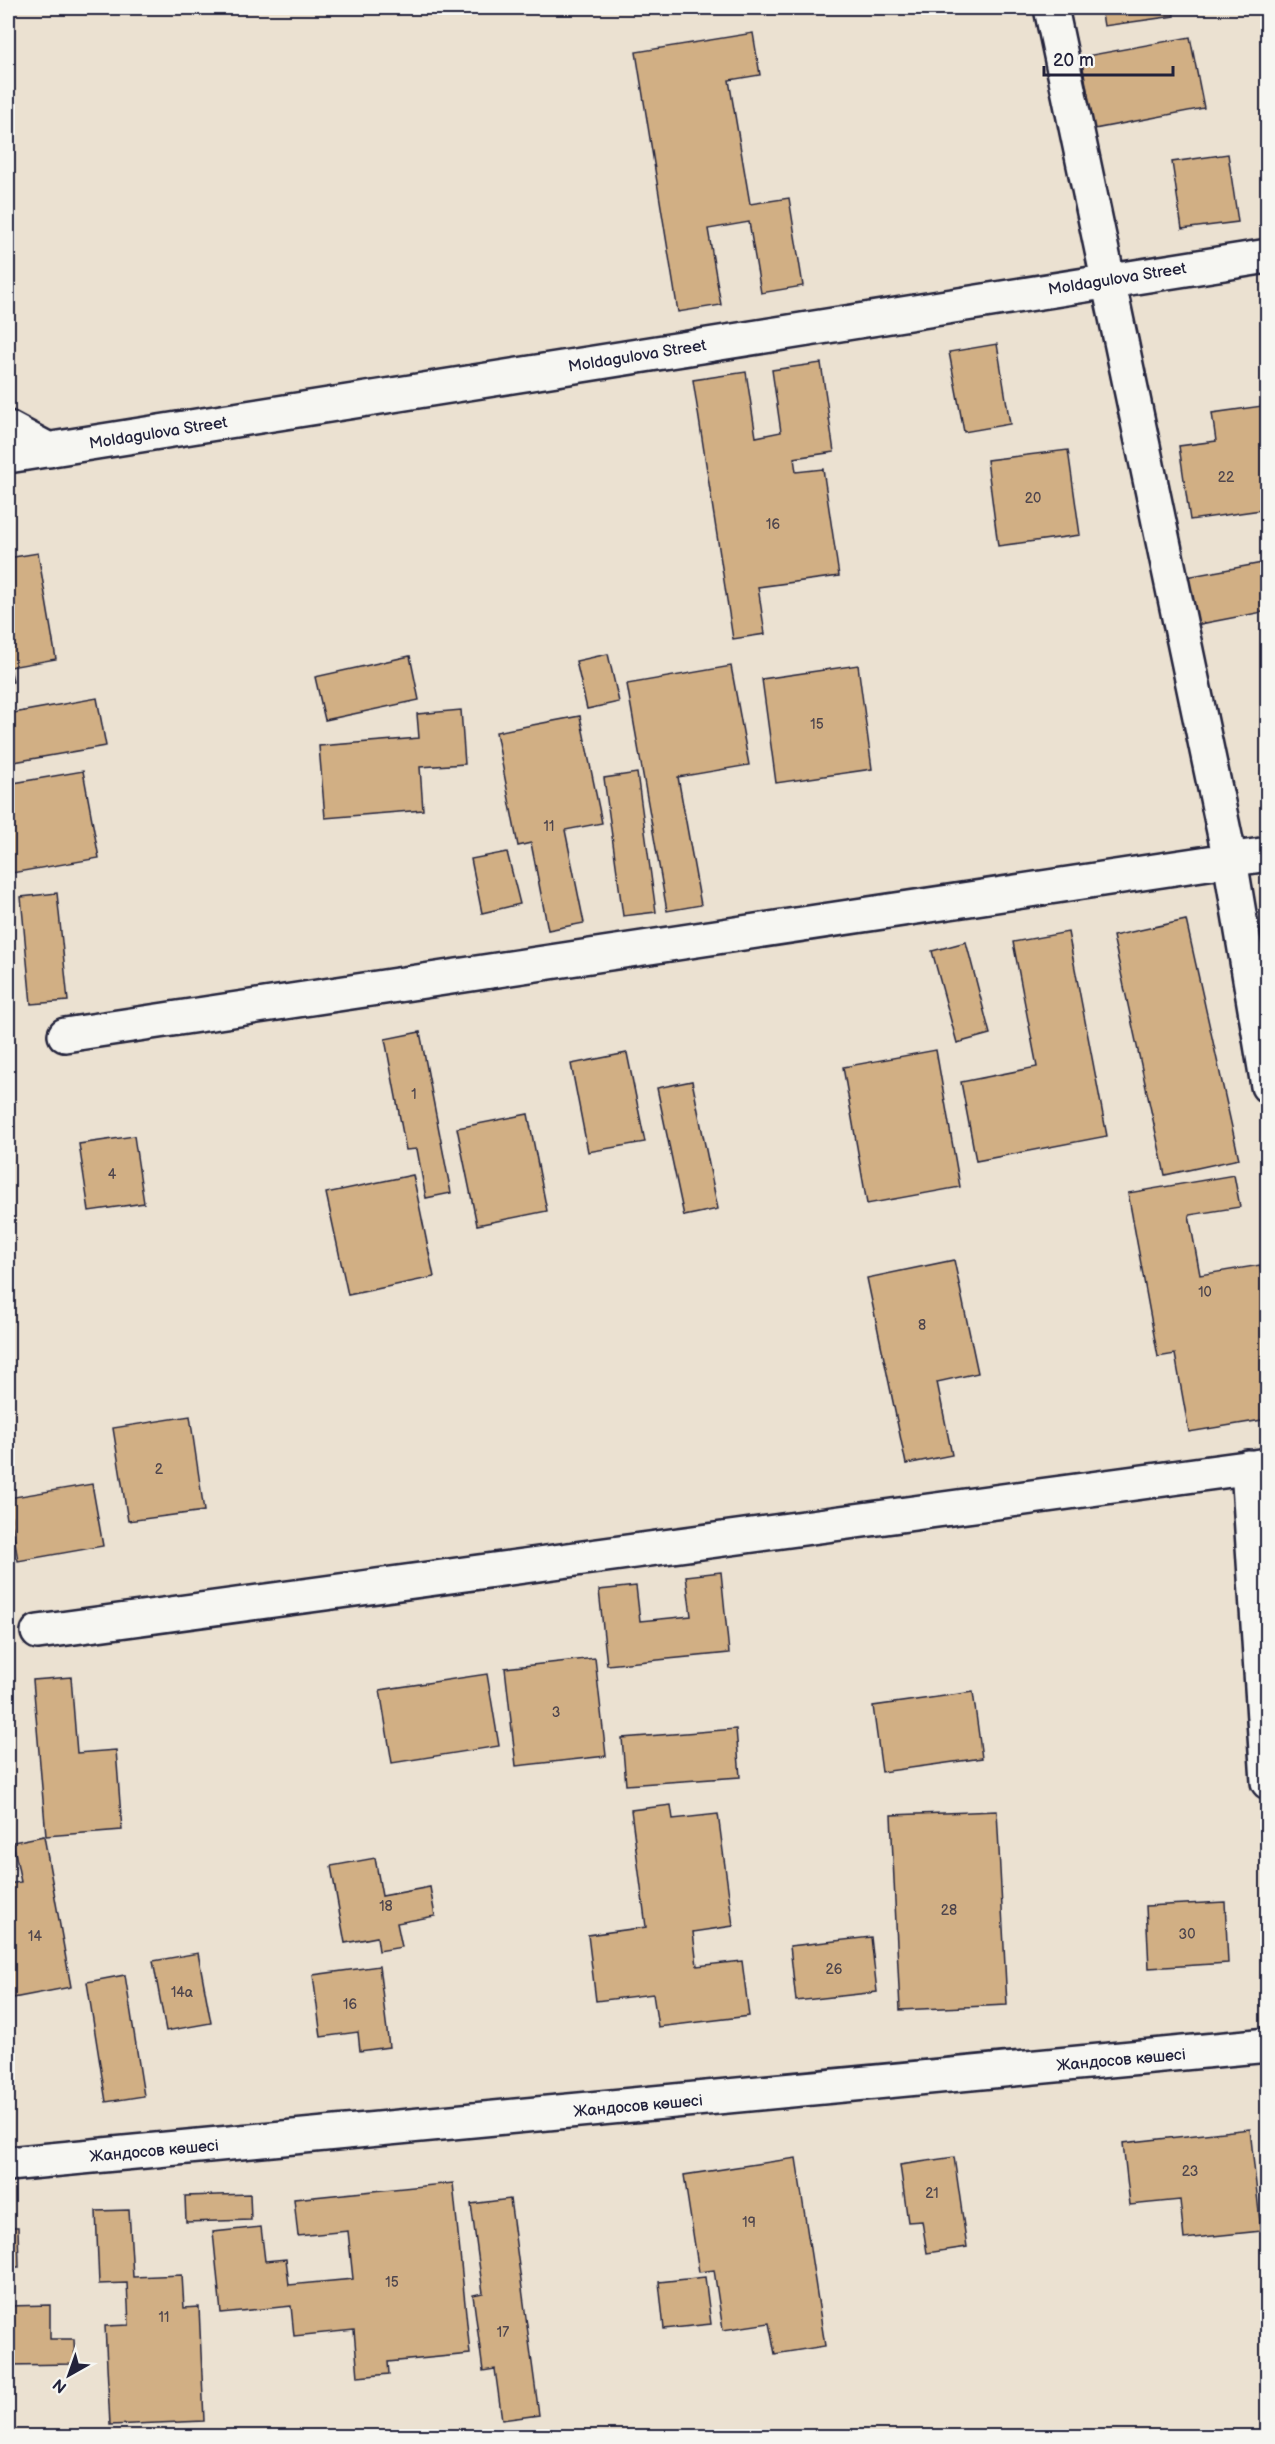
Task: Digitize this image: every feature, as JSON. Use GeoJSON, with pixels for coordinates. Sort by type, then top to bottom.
{"type":"FeatureCollection","features":[{"type":"Feature","properties":{"kind":"street"},"geometry":{"type":"LineString","coordinates":[[1051,8],[1230,860],[1268,1086]]}},
{"type":"Feature","properties":{"kind":"street","name":"Moldagulova Street"},"geometry":{"type":"LineString","coordinates":[[8,456],[1108,279],[1268,256]]}},
{"type":"Feature","properties":{"kind":"street"},"geometry":{"type":"LineString","coordinates":[[8,428],[49,450]]}},
{"type":"Feature","properties":{"kind":"street"},"geometry":{"type":"LineString","coordinates":[[65,1035],[1268,854]]}},
{"type":"Feature","properties":{"kind":"street"},"geometry":{"type":"LineString","coordinates":[[38,1632],[1258,1466],[1268,1782]]}},
{"type":"Feature","properties":{"kind":"street","name":"Жандосов көшесі"},"geometry":{"type":"LineString","coordinates":[[8,2164],[1268,2045]]}},
{"type":"Feature","properties":{"kind":"building"},"geometry":{"type":"Polygon","coordinates":[[[1101,8],[1173,8],[1174,16],[1104,26],[1101,8]]]}},
{"type":"Feature","properties":{"kind":"building"},"geometry":{"type":"Polygon","coordinates":[[[753,33],[760,75],[729,80],[750,204],[789,198],[803,286],[761,293],[749,222],[708,229],[721,305],[678,312],[636,52],[753,33]]]}},
{"type":"Feature","properties":{"kind":"building"},"geometry":{"type":"Polygon","coordinates":[[[1190,37],[1204,108],[1094,129],[1081,57],[1190,37]]]}},
{"type":"Feature","properties":{"kind":"building"},"geometry":{"type":"Polygon","coordinates":[[[1228,154],[1238,222],[1182,229],[1172,162],[1228,154]]]}},
{"type":"Feature","properties":{"kind":"building"},"geometry":{"type":"Polygon","coordinates":[[[997,344],[1010,424],[964,432],[949,352],[997,344]]]}},
{"type":"Feature","properties":{"kind":"building"},"geometry":{"type":"Polygon","coordinates":[[[821,363],[834,452],[794,458],[796,472],[823,469],[839,576],[758,587],[765,634],[733,639],[693,380],[746,372],[756,437],[781,432],[772,370],[821,363]]]}},
{"type":"Feature","properties":{"kind":"building"},"geometry":{"type":"Polygon","coordinates":[[[1262,406],[1268,442],[1268,509],[1190,520],[1179,446],[1216,441],[1212,413],[1262,406]]]}},
{"type":"Feature","properties":{"kind":"building"},"geometry":{"type":"Polygon","coordinates":[[[1068,450],[1080,535],[998,546],[987,460],[1068,450]]]}},
{"type":"Feature","properties":{"kind":"building"},"geometry":{"type":"Polygon","coordinates":[[[38,553],[56,659],[10,667],[13,682],[8,683],[8,558],[38,553]]]}},
{"type":"Feature","properties":{"kind":"building"},"geometry":{"type":"Polygon","coordinates":[[[1268,562],[1268,611],[1195,625],[1186,577],[1268,562]]]}},
{"type":"Feature","properties":{"kind":"building"},"geometry":{"type":"Polygon","coordinates":[[[608,654],[619,702],[587,709],[576,661],[608,654]]]}},
{"type":"Feature","properties":{"kind":"building"},"geometry":{"type":"Polygon","coordinates":[[[410,656],[419,700],[325,720],[315,677],[410,656]]]}},
{"type":"Feature","properties":{"kind":"building"},"geometry":{"type":"Polygon","coordinates":[[[858,665],[872,769],[776,783],[762,679],[858,665]]]}},
{"type":"Feature","properties":{"kind":"building"},"geometry":{"type":"Polygon","coordinates":[[[731,666],[749,765],[678,777],[701,905],[667,911],[627,684],[731,666]]]}},
{"type":"Feature","properties":{"kind":"building"},"geometry":{"type":"Polygon","coordinates":[[[97,698],[106,746],[8,763],[8,714],[97,698]]]}},
{"type":"Feature","properties":{"kind":"building"},"geometry":{"type":"Polygon","coordinates":[[[461,710],[465,764],[420,767],[423,810],[325,818],[319,746],[419,738],[417,714],[461,710]]]}},
{"type":"Feature","properties":{"kind":"building"},"geometry":{"type":"Polygon","coordinates":[[[580,716],[602,823],[565,830],[584,923],[548,930],[531,843],[518,846],[496,732],[580,716]]]}},
{"type":"Feature","properties":{"kind":"building"},"geometry":{"type":"Polygon","coordinates":[[[83,771],[99,858],[12,873],[8,848],[8,784],[83,771]]]}},
{"type":"Feature","properties":{"kind":"building"},"geometry":{"type":"Polygon","coordinates":[[[637,773],[656,912],[623,916],[604,778],[637,773]]]}},
{"type":"Feature","properties":{"kind":"building"},"geometry":{"type":"Polygon","coordinates":[[[507,852],[520,904],[482,913],[471,859],[507,852]]]}},
{"type":"Feature","properties":{"kind":"building"},"geometry":{"type":"Polygon","coordinates":[[[57,893],[68,1001],[31,1004],[21,897],[57,893]]]}},
{"type":"Feature","properties":{"kind":"building"},"geometry":{"type":"Polygon","coordinates":[[[1186,920],[1239,1159],[1165,1175],[1113,936],[1186,920]]]}},
{"type":"Feature","properties":{"kind":"building"},"geometry":{"type":"Polygon","coordinates":[[[1068,932],[1107,1136],[976,1161],[961,1082],[1037,1067],[1013,942],[1068,932]]]}},
{"type":"Feature","properties":{"kind":"building"},"geometry":{"type":"Polygon","coordinates":[[[966,942],[990,1034],[957,1043],[932,951],[966,942]]]}},
{"type":"Feature","properties":{"kind":"building"},"geometry":{"type":"Polygon","coordinates":[[[420,1032],[451,1193],[426,1198],[417,1149],[406,1150],[385,1039],[420,1032]]]}},
{"type":"Feature","properties":{"kind":"building"},"geometry":{"type":"Polygon","coordinates":[[[936,1050],[960,1187],[867,1204],[843,1067],[936,1050]]]}},
{"type":"Feature","properties":{"kind":"building"},"geometry":{"type":"Polygon","coordinates":[[[627,1053],[645,1142],[588,1152],[571,1064],[627,1053]]]}},
{"type":"Feature","properties":{"kind":"building"},"geometry":{"type":"Polygon","coordinates":[[[692,1081],[718,1209],[684,1216],[657,1088],[692,1081]]]}},
{"type":"Feature","properties":{"kind":"building"},"geometry":{"type":"Polygon","coordinates":[[[528,1114],[547,1211],[477,1225],[457,1128],[528,1114]]]}},
{"type":"Feature","properties":{"kind":"building"},"geometry":{"type":"Polygon","coordinates":[[[134,1136],[144,1203],[89,1211],[79,1144],[134,1136]]]}},
{"type":"Feature","properties":{"kind":"building"},"geometry":{"type":"Polygon","coordinates":[[[413,1175],[434,1277],[348,1295],[326,1193],[413,1175]]]}},
{"type":"Feature","properties":{"kind":"building"},"geometry":{"type":"Polygon","coordinates":[[[1234,1175],[1240,1207],[1189,1215],[1200,1275],[1260,1265],[1268,1310],[1268,1419],[1189,1432],[1175,1354],[1158,1357],[1128,1193],[1234,1175]]]}},
{"type":"Feature","properties":{"kind":"building"},"geometry":{"type":"Polygon","coordinates":[[[954,1260],[978,1373],[937,1382],[952,1455],[906,1464],[867,1278],[954,1260]]]}},
{"type":"Feature","properties":{"kind":"building"},"geometry":{"type":"Polygon","coordinates":[[[190,1416],[204,1511],[128,1521],[113,1428],[190,1416]]]}},
{"type":"Feature","properties":{"kind":"building"},"geometry":{"type":"Polygon","coordinates":[[[92,1484],[103,1546],[18,1561],[8,1498],[92,1484]]]}},
{"type":"Feature","properties":{"kind":"building"},"geometry":{"type":"Polygon","coordinates":[[[721,1572],[729,1653],[607,1665],[599,1590],[636,1586],[640,1621],[691,1616],[686,1576],[721,1572]]]}},
{"type":"Feature","properties":{"kind":"building"},"geometry":{"type":"Polygon","coordinates":[[[595,1658],[606,1756],[516,1766],[505,1668],[595,1658]]]}},
{"type":"Feature","properties":{"kind":"building"},"geometry":{"type":"Polygon","coordinates":[[[487,1674],[499,1746],[392,1763],[380,1690],[487,1674]]]}},
{"type":"Feature","properties":{"kind":"building"},"geometry":{"type":"Polygon","coordinates":[[[71,1677],[77,1753],[116,1750],[122,1830],[46,1836],[33,1680],[71,1677]]]}},
{"type":"Feature","properties":{"kind":"building"},"geometry":{"type":"Polygon","coordinates":[[[973,1692],[982,1758],[882,1772],[873,1706],[973,1692]]]}},
{"type":"Feature","properties":{"kind":"building"},"geometry":{"type":"Polygon","coordinates":[[[736,1729],[740,1777],[626,1785],[622,1738],[736,1729]]]}},
{"type":"Feature","properties":{"kind":"building"},"geometry":{"type":"Polygon","coordinates":[[[671,1805],[673,1819],[718,1814],[733,1926],[693,1932],[697,1966],[742,1961],[749,2016],[658,2027],[653,1994],[596,2001],[588,1935],[646,1927],[631,1810],[671,1805]]]}},
{"type":"Feature","properties":{"kind":"building"},"geometry":{"type":"Polygon","coordinates":[[[997,1811],[1007,2005],[900,2010],[891,1815],[997,1811]]]}},
{"type":"Feature","properties":{"kind":"building"},"geometry":{"type":"Polygon","coordinates":[[[44,1836],[71,1987],[8,1999],[8,1884],[21,1882],[13,1842],[44,1836]]]}},
{"type":"Feature","properties":{"kind":"building"},"geometry":{"type":"Polygon","coordinates":[[[375,1858],[382,1896],[430,1887],[435,1916],[397,1923],[402,1947],[379,1951],[377,1937],[345,1943],[331,1866],[375,1858]]]}},
{"type":"Feature","properties":{"kind":"building"},"geometry":{"type":"Polygon","coordinates":[[[1225,1902],[1228,1963],[1149,1968],[1146,1906],[1225,1902]]]}},
{"type":"Feature","properties":{"kind":"building"},"geometry":{"type":"Polygon","coordinates":[[[871,1937],[877,1992],[796,2001],[790,1946],[871,1937]]]}},
{"type":"Feature","properties":{"kind":"building"},"geometry":{"type":"Polygon","coordinates":[[[198,1953],[211,2023],[166,2031],[153,1961],[198,1953]]]}},
{"type":"Feature","properties":{"kind":"building"},"geometry":{"type":"Polygon","coordinates":[[[379,1966],[389,2047],[360,2051],[358,2032],[321,2037],[313,1975],[379,1966]]]}},
{"type":"Feature","properties":{"kind":"building"},"geometry":{"type":"Polygon","coordinates":[[[125,1975],[144,2096],[106,2102],[87,1982],[125,1975]]]}},
{"type":"Feature","properties":{"kind":"building"},"geometry":{"type":"Polygon","coordinates":[[[1250,2129],[1261,2231],[1184,2239],[1180,2200],[1130,2205],[1123,2143],[1250,2129]]]}},
{"type":"Feature","properties":{"kind":"building"},"geometry":{"type":"Polygon","coordinates":[[[954,2157],[967,2247],[927,2253],[922,2221],[908,2222],[900,2165],[954,2157]]]}},
{"type":"Feature","properties":{"kind":"building"},"geometry":{"type":"Polygon","coordinates":[[[796,2158],[825,2346],[775,2354],[769,2323],[723,2330],[714,2270],[699,2272],[684,2175],[796,2158]]]}},
{"type":"Feature","properties":{"kind":"building"},"geometry":{"type":"Polygon","coordinates":[[[453,2183],[470,2354],[388,2362],[389,2374],[358,2377],[354,2330],[294,2336],[291,2306],[221,2313],[213,2232],[261,2227],[265,2261],[286,2259],[289,2285],[353,2279],[348,2231],[298,2236],[294,2199],[453,2183]]]}},
{"type":"Feature","properties":{"kind":"building"},"geometry":{"type":"Polygon","coordinates":[[[250,2194],[251,2220],[186,2222],[185,2196],[250,2194]]]}},
{"type":"Feature","properties":{"kind":"building"},"geometry":{"type":"Polygon","coordinates":[[[510,2199],[539,2415],[502,2420],[495,2369],[483,2371],[473,2295],[483,2293],[471,2204],[510,2199]]]}},
{"type":"Feature","properties":{"kind":"building"},"geometry":{"type":"Polygon","coordinates":[[[129,2210],[133,2277],[182,2275],[184,2308],[199,2307],[204,2421],[110,2425],[105,2326],[129,2325],[127,2283],[99,2284],[96,2211],[129,2210]]]}},
{"type":"Feature","properties":{"kind":"building"},"geometry":{"type":"Polygon","coordinates":[[[8,2227],[18,2227],[19,2267],[8,2267],[8,2227]]]}},
{"type":"Feature","properties":{"kind":"building"},"geometry":{"type":"Polygon","coordinates":[[[705,2277],[711,2324],[664,2329],[659,2282],[705,2277]]]}},
{"type":"Feature","properties":{"kind":"building"},"geometry":{"type":"Polygon","coordinates":[[[50,2305],[50,2339],[74,2339],[75,2364],[8,2365],[8,2306],[50,2305]]]}}]}
